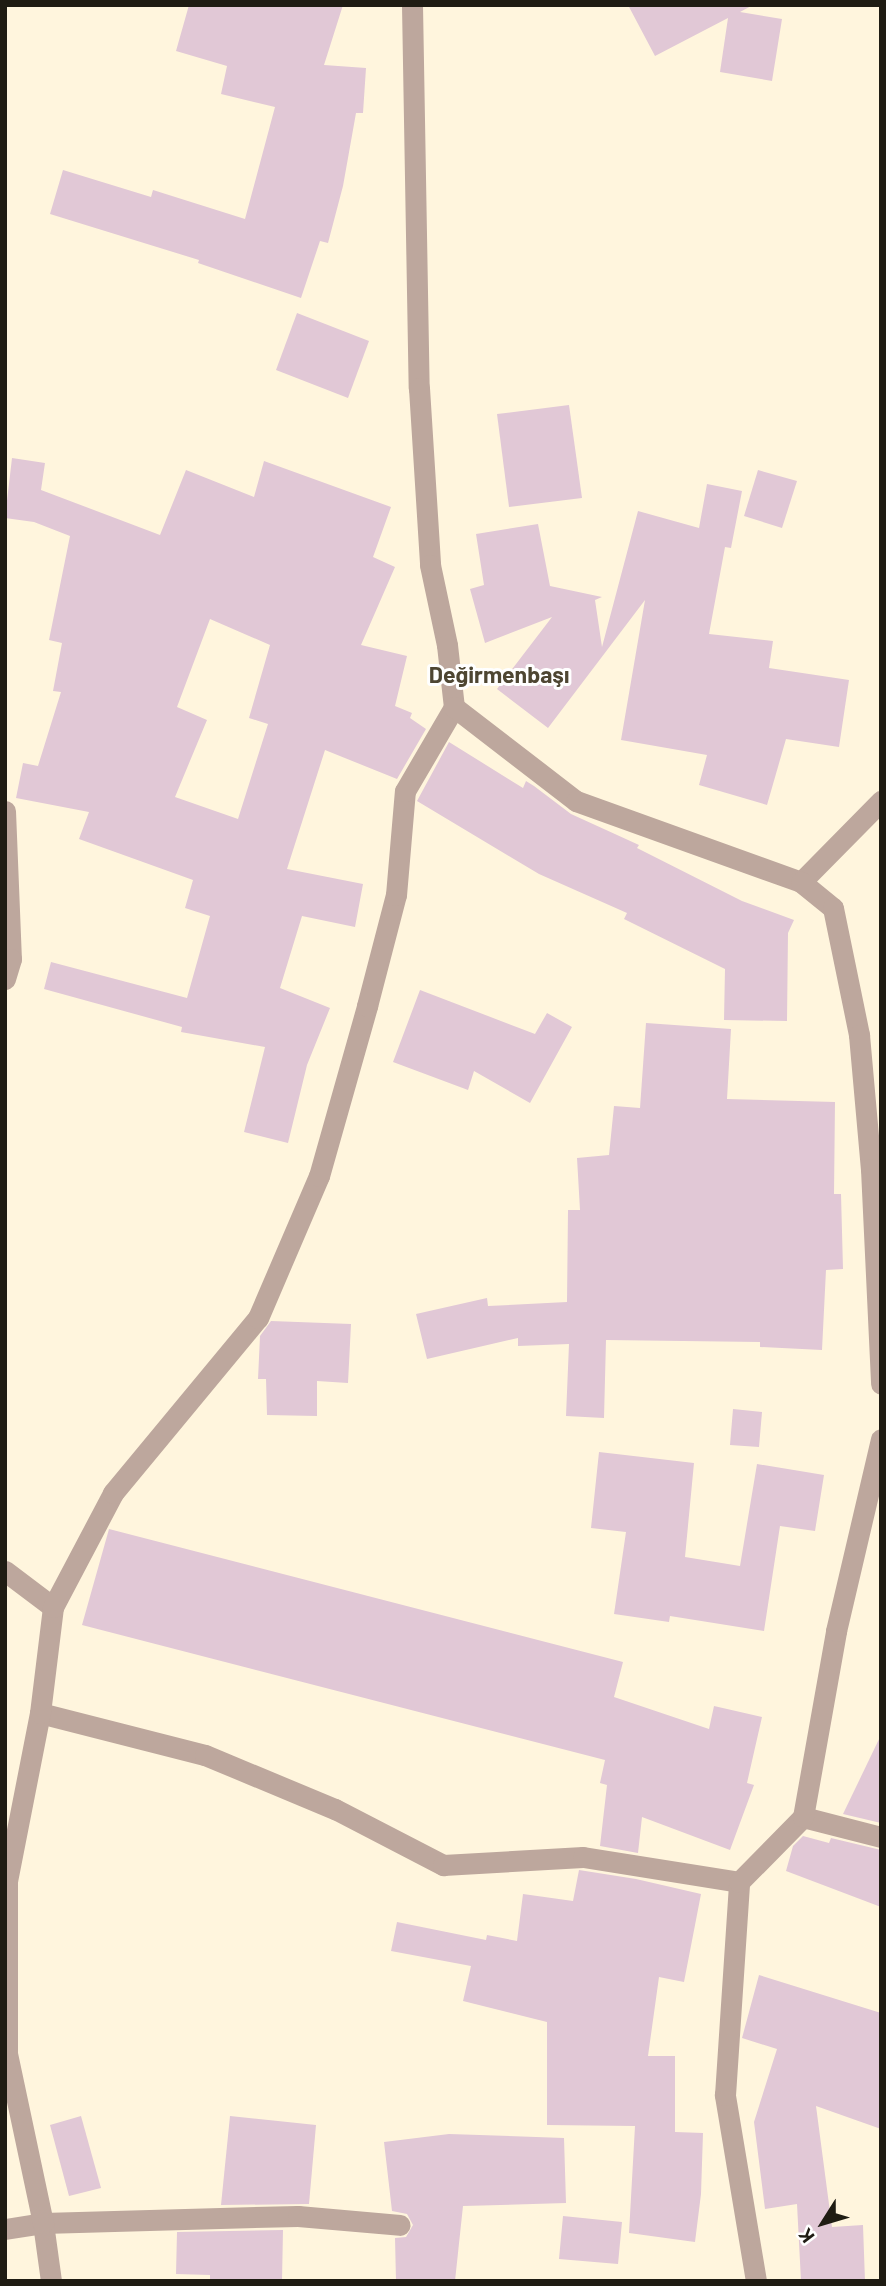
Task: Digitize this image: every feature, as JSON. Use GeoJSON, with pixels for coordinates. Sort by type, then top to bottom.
{"type":"FeatureCollection","features":[{"type":"Feature","properties":{"kind":"street"},"geometry":{"type":"LineString","coordinates":[[51,2281],[43,2222],[7,2040],[7,1881],[40,1713],[53,1607],[113,1493],[258,1318],[319,1176],[367,1006],[396,895],[405,791],[454,706],[447,645],[430,565],[419,388],[412,5]]}},
{"type":"Feature","properties":{"kind":"street"},"geometry":{"type":"LineString","coordinates":[[454,706],[576,801],[801,883],[833,908],[859,1035],[872,1169],[881,1384]]}},
{"type":"Feature","properties":{"kind":"street"},"geometry":{"type":"LineString","coordinates":[[801,883],[881,801]]}},
{"type":"Feature","properties":{"kind":"street"},"geometry":{"type":"LineString","coordinates":[[5,811],[11,960],[5,979]]}},
{"type":"Feature","properties":{"kind":"street"},"geometry":{"type":"LineString","coordinates":[[756,2281],[725,2095],[739,1882],[803,1817],[836,1631],[881,1439]]}},
{"type":"Feature","properties":{"kind":"street"},"geometry":{"type":"LineString","coordinates":[[5,1571],[53,1607]]}},
{"type":"Feature","properties":{"kind":"street"},"geometry":{"type":"LineString","coordinates":[[40,1713],[205,1755],[335,1809],[443,1865],[583,1857],[739,1882]]}},
{"type":"Feature","properties":{"kind":"street"},"geometry":{"type":"LineString","coordinates":[[803,1817],[881,1837]]}},
{"type":"Feature","properties":{"kind":"street"},"geometry":{"type":"LineString","coordinates":[[5,2229],[43,2222],[298,2216],[400,2225]]}},
{"type":"Feature","properties":{"kind":"building"},"geometry":{"type":"Polygon","coordinates":[[[189,5],[343,5],[324,65],[366,68],[363,113],[356,113],[343,186],[328,243],[320,241],[301,298],[198,263],[199,260],[50,214],[63,170],[151,197],[153,190],[245,219],[275,107],[221,94],[227,66],[176,51],[189,5]]]}},
{"type":"Feature","properties":{"kind":"building"},"geometry":{"type":"Polygon","coordinates":[[[628,5],[753,5],[740,12],[782,19],[772,81],[720,72],[728,18],[655,56],[628,5]]]}},
{"type":"Feature","properties":{"kind":"building"},"geometry":{"type":"Polygon","coordinates":[[[297,313],[369,341],[348,398],[276,370],[297,313]]]}},
{"type":"Feature","properties":{"kind":"building"},"geometry":{"type":"Polygon","coordinates":[[[569,405],[582,498],[509,507],[497,414],[569,405]]]}},
{"type":"Feature","properties":{"kind":"building"},"geometry":{"type":"Polygon","coordinates":[[[12,458],[45,463],[41,490],[160,535],[186,470],[254,497],[264,461],[391,507],[373,557],[395,567],[361,645],[407,656],[395,706],[412,713],[410,718],[426,729],[397,779],[325,750],[287,869],[363,884],[355,927],[302,916],[280,988],[330,1008],[307,1065],[288,1143],[244,1132],[265,1047],[181,1032],[182,1027],[44,989],[51,962],[187,998],[210,916],[185,908],[193,880],[79,839],[89,812],[16,798],[23,763],[38,766],[61,692],[53,691],[62,643],[49,640],[70,536],[34,522],[5,518],[12,458]],[[210,619],[177,707],[207,720],[175,797],[238,819],[268,724],[249,718],[270,645],[210,619]]]}},
{"type":"Feature","properties":{"kind":"building"},"geometry":{"type":"Polygon","coordinates":[[[758,470],[797,481],[782,528],[744,516],[758,470]]]}},
{"type":"Feature","properties":{"kind":"building"},"geometry":{"type":"Polygon","coordinates":[[[707,484],[742,491],[731,548],[725,547],[709,634],[773,641],[769,668],[849,680],[839,747],[786,739],[767,805],[699,785],[707,755],[621,740],[645,600],[548,728],[497,689],[552,617],[485,643],[470,589],[484,585],[476,534],[538,524],[550,586],[602,597],[595,600],[602,647],[638,511],[699,528],[707,484]]]}},
{"type":"Feature","properties":{"kind":"building"},"geometry":{"type":"Polygon","coordinates":[[[449,742],[523,788],[526,781],[571,814],[639,845],[637,848],[742,901],[794,920],[788,933],[787,1021],[724,1020],[725,969],[624,919],[627,913],[539,874],[417,801],[449,742]]]}},
{"type":"Feature","properties":{"kind":"building"},"geometry":{"type":"Polygon","coordinates":[[[420,990],[535,1034],[547,1013],[572,1027],[530,1103],[474,1071],[468,1090],[393,1062],[420,990]]]}},
{"type":"Feature","properties":{"kind":"building"},"geometry":{"type":"Polygon","coordinates":[[[646,1023],[731,1029],[727,1099],[835,1102],[834,1194],[841,1194],[843,1269],[826,1270],[822,1350],[760,1347],[760,1342],[606,1340],[604,1418],[566,1416],[569,1344],[518,1346],[518,1338],[427,1359],[416,1314],[487,1298],[488,1306],[567,1302],[568,1210],[580,1210],[577,1158],[609,1155],[614,1106],[640,1108],[646,1023]]]}},
{"type":"Feature","properties":{"kind":"building"},"geometry":{"type":"Polygon","coordinates":[[[271,1321],[351,1324],[348,1383],[317,1381],[317,1416],[267,1415],[266,1379],[258,1379],[260,1336],[271,1321]]]}},
{"type":"Feature","properties":{"kind":"building"},"geometry":{"type":"Polygon","coordinates":[[[733,1409],[762,1412],[759,1447],[730,1445],[733,1409]]]}},
{"type":"Feature","properties":{"kind":"building"},"geometry":{"type":"Polygon","coordinates":[[[599,1452],[694,1463],[685,1557],[740,1566],[757,1464],[824,1475],[815,1531],[780,1526],[764,1631],[670,1616],[669,1622],[614,1614],[626,1532],[591,1528],[599,1452]]]}},
{"type":"Feature","properties":{"kind":"building"},"geometry":{"type":"Polygon","coordinates":[[[109,1529],[623,1662],[614,1697],[709,1729],[714,1706],[762,1717],[747,1783],[754,1785],[730,1850],[642,1817],[638,1853],[600,1846],[607,1785],[600,1783],[605,1760],[82,1625],[109,1529]]]}},
{"type":"Feature","properties":{"kind":"building"},"geometry":{"type":"Polygon","coordinates":[[[881,1735],[881,1823],[843,1814],[881,1735]]]}},
{"type":"Feature","properties":{"kind":"building"},"geometry":{"type":"Polygon","coordinates":[[[803,1836],[829,1843],[831,1838],[881,1850],[881,1907],[786,1871],[793,1846],[803,1836]]]}},
{"type":"Feature","properties":{"kind":"building"},"geometry":{"type":"Polygon","coordinates":[[[579,1870],[636,1879],[701,1894],[684,1982],[659,1977],[648,2056],[675,2056],[675,2132],[703,2133],[701,2194],[695,2242],[629,2233],[635,2126],[547,2125],[547,2022],[463,2001],[471,1966],[391,1951],[397,1922],[486,1940],[487,1935],[517,1941],[523,1894],[573,1901],[579,1870]]]}},
{"type":"Feature","properties":{"kind":"building"},"geometry":{"type":"Polygon","coordinates":[[[759,1975],[881,2013],[881,2129],[816,2106],[832,2227],[863,2225],[865,2281],[801,2281],[797,2204],[765,2209],[754,2122],[777,2049],[742,2038],[759,1975]]]}},
{"type":"Feature","properties":{"kind":"building"},"geometry":{"type":"Polygon","coordinates":[[[81,2116],[101,2188],[69,2196],[50,2125],[81,2116]]]}},
{"type":"Feature","properties":{"kind":"building"},"geometry":{"type":"Polygon","coordinates":[[[230,2116],[316,2125],[309,2204],[221,2205],[230,2116]]]}},
{"type":"Feature","properties":{"kind":"building"},"geometry":{"type":"Polygon","coordinates":[[[449,2134],[564,2138],[566,2203],[463,2206],[455,2281],[396,2281],[395,2238],[406,2237],[413,2225],[407,2214],[392,2211],[384,2142],[449,2134]]]}},
{"type":"Feature","properties":{"kind":"building"},"geometry":{"type":"Polygon","coordinates":[[[563,2216],[622,2222],[618,2264],[559,2259],[563,2216]]]}},
{"type":"Feature","properties":{"kind":"building"},"geometry":{"type":"Polygon","coordinates":[[[283,2230],[282,2281],[210,2281],[210,2275],[176,2274],[177,2232],[283,2230]]]}},
{"type":"Feature","properties":{"kind":"district","name":"Değirmenbaşı"},"geometry":{"type":"Point","coordinates":[499,674]}}]}
